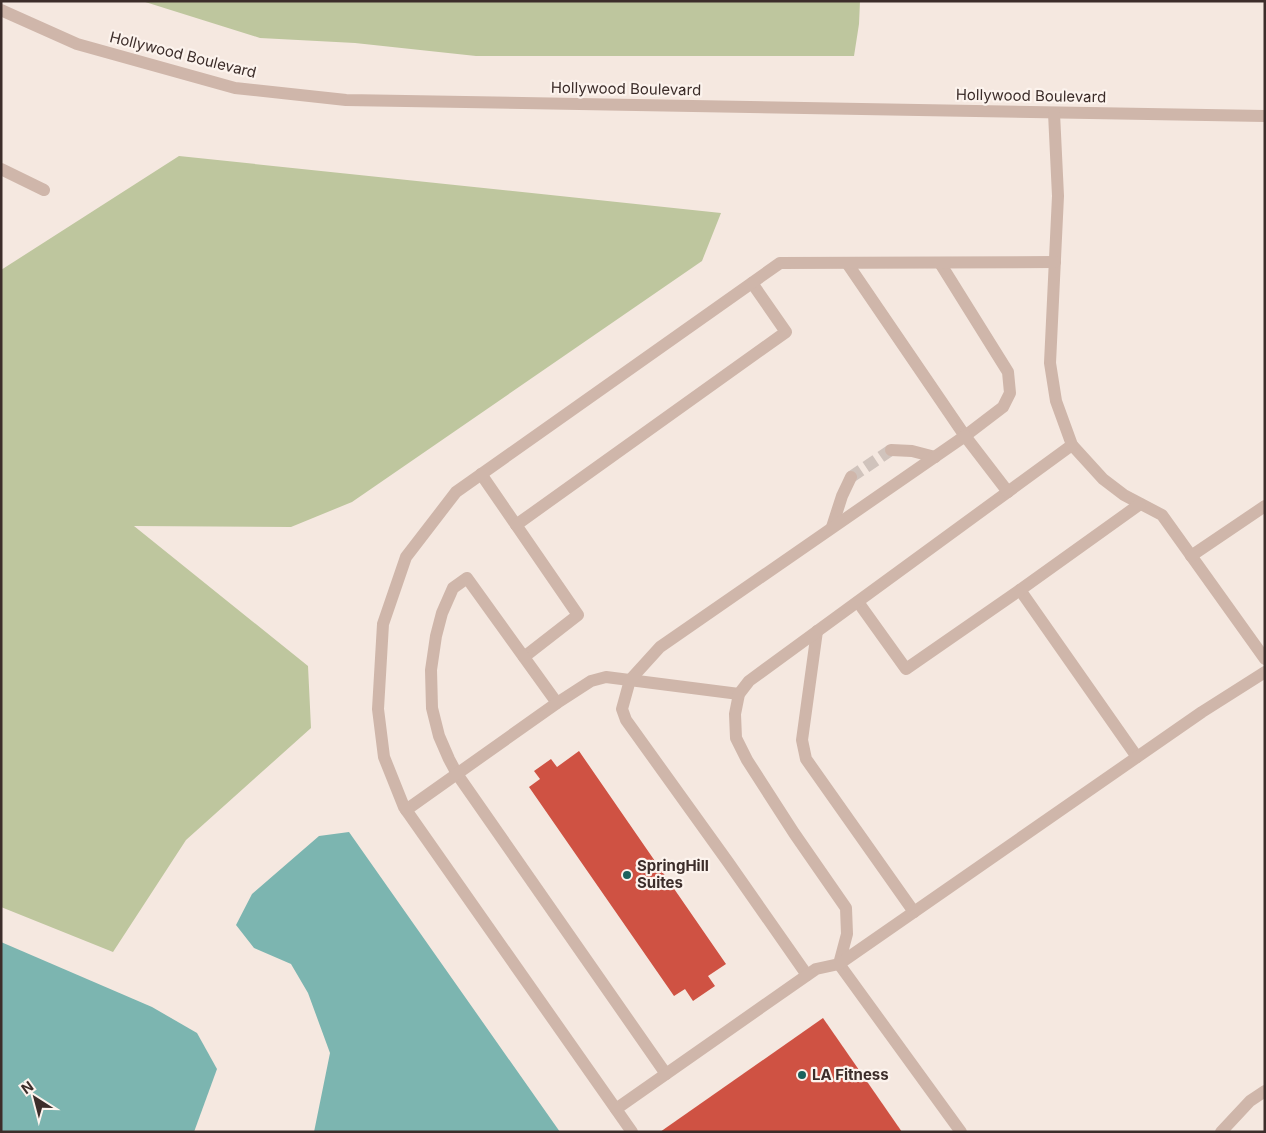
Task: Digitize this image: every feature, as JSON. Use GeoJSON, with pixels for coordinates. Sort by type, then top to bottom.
{"type":"FeatureCollection","features":[{"type":"Feature","properties":{"kind":"street","name":"Hollywood Boulevard"},"geometry":{"type":"LineString","coordinates":[[1,10],[77,44],[235,88],[346,100],[1265,116]]}},
{"type":"Feature","properties":{"kind":"street"},"geometry":{"type":"LineString","coordinates":[[1054,113],[1058,196],[1050,363],[1056,401],[1072,445],[1103,479],[1124,495],[1162,515],[1265,660]]}},
{"type":"Feature","properties":{"kind":"street"},"geometry":{"type":"LineString","coordinates":[[1,169],[44,190]]}},
{"type":"Feature","properties":{"kind":"street"},"geometry":{"type":"LineString","coordinates":[[807,975],[626,720],[622,709],[630,680],[660,647],[935,457],[1003,407],[1010,393],[1008,372],[940,262]]}},
{"type":"Feature","properties":{"kind":"street"},"geometry":{"type":"LineString","coordinates":[[632,1132],[404,807],[384,757],[378,709],[383,624],[406,557],[456,492],[780,264],[1055,262]]}},
{"type":"Feature","properties":{"kind":"street"},"geometry":{"type":"LineString","coordinates":[[846,263],[965,436],[1008,492]]}},
{"type":"Feature","properties":{"kind":"street"},"geometry":{"type":"LineString","coordinates":[[516,525],[786,332],[752,283]]}},
{"type":"Feature","properties":{"kind":"street"},"geometry":{"type":"LineString","coordinates":[[839,964],[847,934],[846,908],[794,833],[747,760],[736,738],[735,714],[739,694],[750,681],[1072,445]]}},
{"type":"Feature","properties":{"kind":"street"},"geometry":{"type":"LineString","coordinates":[[891,450],[912,451],[935,457]]}},
{"type":"Feature","properties":{"kind":"street"},"geometry":{"type":"LineString","coordinates":[[481,474],[578,615],[524,657]]}},
{"type":"Feature","properties":{"kind":"street"},"geometry":{"type":"LineString","coordinates":[[832,527],[842,496],[851,477]]}},
{"type":"Feature","properties":{"kind":"street"},"geometry":{"type":"LineString","coordinates":[[858,602],[906,669],[1140,504]]}},
{"type":"Feature","properties":{"kind":"street"},"geometry":{"type":"LineString","coordinates":[[1190,556],[1265,506]]}},
{"type":"Feature","properties":{"kind":"street"},"geometry":{"type":"LineString","coordinates":[[558,703],[466,578],[453,588],[442,613],[436,636],[431,670],[432,708],[439,736],[449,759],[457,774],[666,1074]]}},
{"type":"Feature","properties":{"kind":"street"},"geometry":{"type":"LineString","coordinates":[[1020,590],[1137,758]]}},
{"type":"Feature","properties":{"kind":"street"},"geometry":{"type":"LineString","coordinates":[[817,631],[802,740],[806,759],[914,912]]}},
{"type":"Feature","properties":{"kind":"street"},"geometry":{"type":"LineString","coordinates":[[616,1108],[816,969],[839,964],[1202,712],[1265,672]]}},
{"type":"Feature","properties":{"kind":"street"},"geometry":{"type":"LineString","coordinates":[[406,810],[591,681],[606,677],[739,694]]}},
{"type":"Feature","properties":{"kind":"street"},"geometry":{"type":"LineString","coordinates":[[839,964],[961,1132]]}},
{"type":"Feature","properties":{"kind":"street"},"geometry":{"type":"LineString","coordinates":[[1221,1132],[1250,1101],[1265,1091]]}},
{"type":"Feature","properties":{"kind":"green space"},"geometry":{"type":"Polygon","coordinates":[[[142,1],[860,1],[859,24],[854,56],[476,56],[355,43],[260,38],[142,1]]]}},
{"type":"Feature","properties":{"kind":"green space"},"geometry":{"type":"Polygon","coordinates":[[[179,156],[721,213],[702,261],[352,502],[291,527],[134,526],[308,666],[311,728],[186,840],[113,952],[1,907],[1,270],[179,156]]]}},
{"type":"Feature","properties":{"kind":"water"},"geometry":{"type":"Polygon","coordinates":[[[349,832],[560,1132],[314,1132],[330,1053],[308,993],[291,964],[254,948],[236,925],[252,894],[319,836],[349,832]]]}},
{"type":"Feature","properties":{"kind":"water"},"geometry":{"type":"Polygon","coordinates":[[[1,942],[152,1007],[197,1033],[217,1069],[194,1132],[1,1132],[1,942]]]}},
{"type":"Feature","properties":{"kind":"building","name":"SpringHill Suites"},"geometry":{"type":"Polygon","coordinates":[[[579,751],[726,964],[708,976],[715,986],[693,1001],[685,989],[674,996],[529,787],[540,779],[534,771],[551,759],[557,767],[579,751]]]}},
{"type":"Feature","properties":{"kind":"building","name":"LA Fitness"},"geometry":{"type":"Polygon","coordinates":[[[823,1018],[902,1132],[660,1132],[823,1018]]]}},
{"type":"Feature","properties":{"kind":"tunnel"},"geometry":{"type":"LineString","coordinates":[[851,477],[891,450]]}},
{"type":"Feature","properties":{"kind":"place","name":"SpringHill Suites"},"geometry":{"type":"Point","coordinates":[627,875]}},
{"type":"Feature","properties":{"kind":"place","name":"LA Fitness"},"geometry":{"type":"Point","coordinates":[802,1075]}}]}
